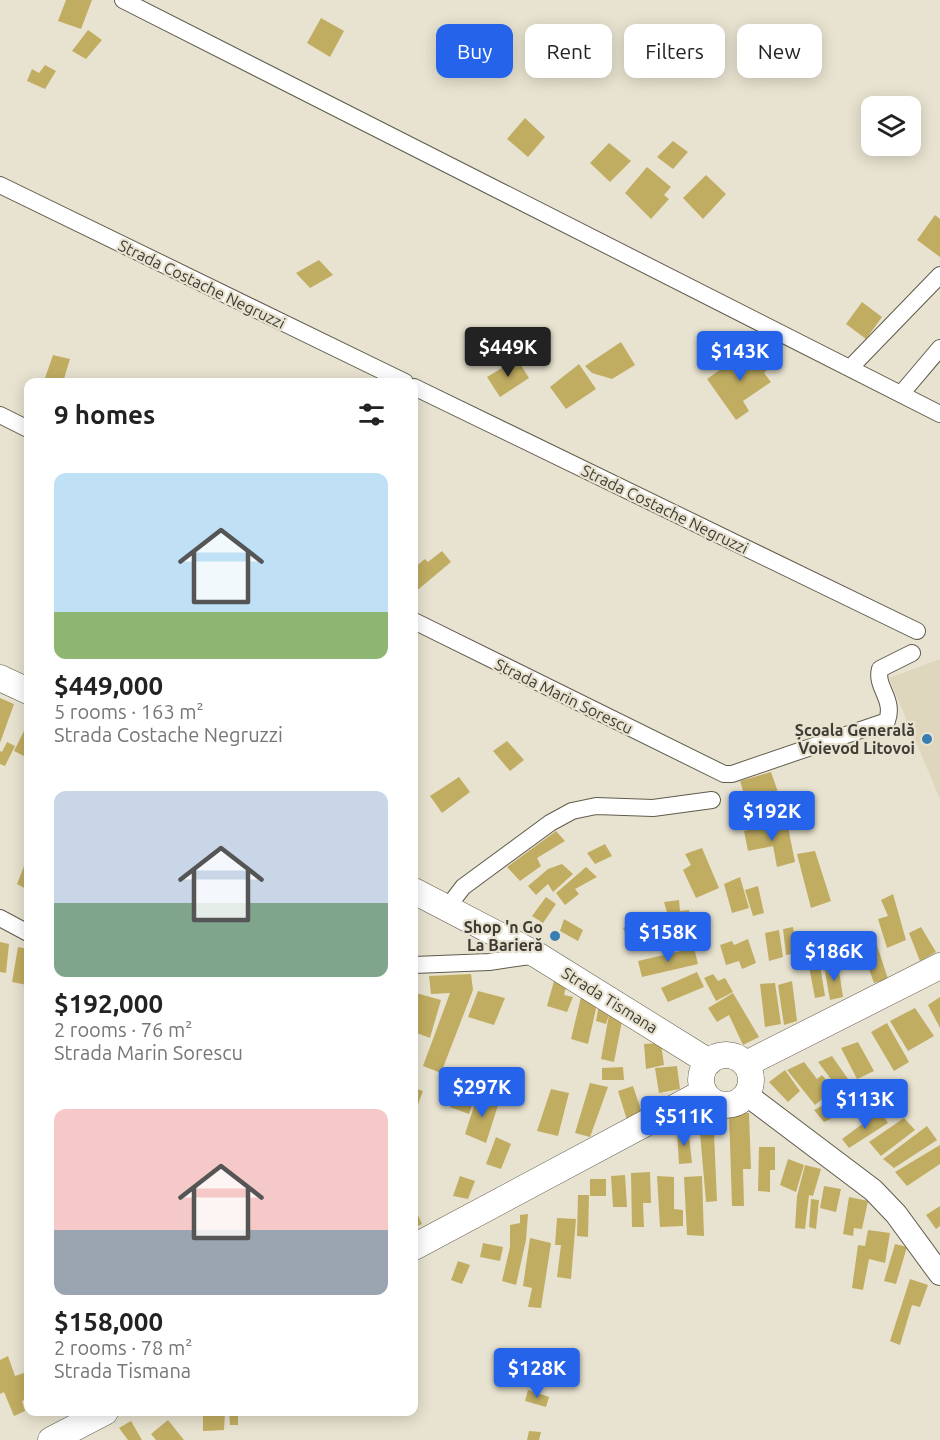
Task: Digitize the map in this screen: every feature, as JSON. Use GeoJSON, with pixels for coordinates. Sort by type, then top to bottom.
{"type":"FeatureCollection","features":[{"type":"Feature","properties":{"kind":"main road"},"geometry":{"type":"LineString","coordinates":[[0,678],[24,689]]}},
{"type":"Feature","properties":{"kind":"main road","name":"Strada Tismana"},"geometry":{"type":"LineString","coordinates":[[418,893],[537,955],[709,1062]]}},
{"type":"Feature","properties":{"kind":"main road"},"geometry":{"type":"LineString","coordinates":[[746,1064],[940,966]]}},
{"type":"Feature","properties":{"kind":"main road"},"geometry":{"type":"LineString","coordinates":[[724,1055],[740,1058],[746,1064],[752,1079],[747,1095],[733,1104],[725,1105],[717,1103],[704,1092],[701,1076],[709,1062],[724,1055]]}},
{"type":"Feature","properties":{"kind":"main road"},"geometry":{"type":"LineString","coordinates":[[418,1245],[704,1092]]}},
{"type":"Feature","properties":{"kind":"main road"},"geometry":{"type":"LineString","coordinates":[[747,1095],[873,1190],[896,1214],[940,1274]]}},
{"type":"Feature","properties":{"kind":"main road"},"geometry":{"type":"LineString","coordinates":[[51,1440],[97,1416]]}},
{"type":"Feature","properties":{"kind":"street"},"geometry":{"type":"LineString","coordinates":[[123,0],[940,414]]}},
{"type":"Feature","properties":{"kind":"street","name":"Strada Costache Negruzzi"},"geometry":{"type":"LineString","coordinates":[[0,185],[397,378]]}},
{"type":"Feature","properties":{"kind":"street"},"geometry":{"type":"LineString","coordinates":[[850,368],[940,275]]}},
{"type":"Feature","properties":{"kind":"street"},"geometry":{"type":"LineString","coordinates":[[901,394],[940,348]]}},
{"type":"Feature","properties":{"kind":"street","name":"Strada Costache Negruzzi"},"geometry":{"type":"LineString","coordinates":[[418,389],[917,631]]}},
{"type":"Feature","properties":{"kind":"street"},"geometry":{"type":"LineString","coordinates":[[0,415],[24,427]]}},
{"type":"Feature","properties":{"kind":"street","name":"Strada Marin Sorescu"},"geometry":{"type":"LineString","coordinates":[[418,623],[715,771],[732,774],[886,721],[890,712],[889,703],[878,676],[880,669],[912,653]]}},
{"type":"Feature","properties":{"kind":"street"},"geometry":{"type":"LineString","coordinates":[[447,908],[463,887],[550,823],[572,811],[596,806],[653,808],[712,800]]}},
{"type":"Feature","properties":{"kind":"street"},"geometry":{"type":"LineString","coordinates":[[0,918],[24,931]]}},
{"type":"Feature","properties":{"kind":"street"},"geometry":{"type":"LineString","coordinates":[[418,965],[489,962],[537,955]]}},
{"type":"Feature","properties":{"kind":"shaded area","name":"Școala Generală Voievod Litovoi"},"geometry":{"type":"Polygon","coordinates":[[[940,659],[940,799],[889,678],[940,659]]]}},
{"type":"Feature","properties":{"kind":"building"},"geometry":{"type":"Polygon","coordinates":[[[66,0],[92,0],[81,29],[58,21],[66,0]]]}},
{"type":"Feature","properties":{"kind":"building"},"geometry":{"type":"Polygon","coordinates":[[[321,18],[344,31],[330,57],[307,43],[321,18]]]}},
{"type":"Feature","properties":{"kind":"building"},"geometry":{"type":"Polygon","coordinates":[[[88,30],[102,40],[86,59],[72,51],[88,30]]]}},
{"type":"Feature","properties":{"kind":"building"},"geometry":{"type":"Polygon","coordinates":[[[45,65],[56,71],[45,89],[27,81],[32,69],[39,73],[45,65]]]}},
{"type":"Feature","properties":{"kind":"building"},"geometry":{"type":"Polygon","coordinates":[[[525,118],[545,137],[528,157],[507,139],[525,118]]]}},
{"type":"Feature","properties":{"kind":"building"},"geometry":{"type":"Polygon","coordinates":[[[673,141],[688,152],[673,169],[657,157],[673,141]]]}},
{"type":"Feature","properties":{"kind":"building"},"geometry":{"type":"Polygon","coordinates":[[[609,143],[631,161],[610,182],[590,163],[609,143]]]}},
{"type":"Feature","properties":{"kind":"building"},"geometry":{"type":"Polygon","coordinates":[[[647,167],[671,187],[664,195],[669,199],[651,219],[625,193],[647,167]]]}},
{"type":"Feature","properties":{"kind":"building"},"geometry":{"type":"Polygon","coordinates":[[[706,175],[726,194],[703,219],[683,198],[706,175]]]}},
{"type":"Feature","properties":{"kind":"building"},"geometry":{"type":"Polygon","coordinates":[[[935,215],[940,219],[940,257],[917,240],[935,215]]]}},
{"type":"Feature","properties":{"kind":"building"},"geometry":{"type":"Polygon","coordinates":[[[319,260],[333,275],[310,288],[296,273],[319,260]]]}},
{"type":"Feature","properties":{"kind":"building"},"geometry":{"type":"Polygon","coordinates":[[[862,302],[882,317],[866,339],[846,324],[862,302]]]}},
{"type":"Feature","properties":{"kind":"building"},"geometry":{"type":"Polygon","coordinates":[[[621,342],[635,365],[612,379],[592,373],[585,366],[621,342]]]}},
{"type":"Feature","properties":{"kind":"building"},"geometry":{"type":"Polygon","coordinates":[[[749,349],[769,368],[764,373],[771,382],[743,401],[749,411],[736,420],[707,379],[749,349]]]}},
{"type":"Feature","properties":{"kind":"building"},"geometry":{"type":"Polygon","coordinates":[[[53,355],[70,359],[64,378],[45,378],[53,355]]]}},
{"type":"Feature","properties":{"kind":"building"},"geometry":{"type":"Polygon","coordinates":[[[517,359],[529,378],[500,397],[487,377],[517,359]]]}},
{"type":"Feature","properties":{"kind":"building"},"geometry":{"type":"Polygon","coordinates":[[[579,364],[596,389],[566,409],[550,387],[579,364]]]}},
{"type":"Feature","properties":{"kind":"building"},"geometry":{"type":"Polygon","coordinates":[[[442,551],[451,562],[418,590],[418,565],[425,559],[428,562],[442,551]]]}},
{"type":"Feature","properties":{"kind":"building"},"geometry":{"type":"Polygon","coordinates":[[[0,698],[14,704],[0,743],[0,698]]]}},
{"type":"Feature","properties":{"kind":"building"},"geometry":{"type":"Polygon","coordinates":[[[24,731],[24,756],[14,751],[24,731]]]}},
{"type":"Feature","properties":{"kind":"building"},"geometry":{"type":"Polygon","coordinates":[[[507,741],[524,760],[510,771],[493,751],[507,741]]]}},
{"type":"Feature","properties":{"kind":"building"},"geometry":{"type":"Polygon","coordinates":[[[7,742],[15,746],[5,766],[0,764],[0,751],[2,752],[7,742]]]}},
{"type":"Feature","properties":{"kind":"building"},"geometry":{"type":"Polygon","coordinates":[[[771,772],[778,792],[746,801],[740,781],[771,772]]]}},
{"type":"Feature","properties":{"kind":"building"},"geometry":{"type":"Polygon","coordinates":[[[459,777],[470,792],[442,813],[430,796],[459,777]]]}},
{"type":"Feature","properties":{"kind":"building"},"geometry":{"type":"Polygon","coordinates":[[[787,822],[795,862],[777,867],[773,846],[748,851],[744,831],[787,822]]]}},
{"type":"Feature","properties":{"kind":"building"},"geometry":{"type":"Polygon","coordinates":[[[556,831],[565,841],[537,858],[541,866],[520,881],[507,867],[556,831]]]}},
{"type":"Feature","properties":{"kind":"building"},"geometry":{"type":"Polygon","coordinates":[[[605,844],[612,856],[595,864],[587,853],[605,844]]]}},
{"type":"Feature","properties":{"kind":"building"},"geometry":{"type":"Polygon","coordinates":[[[702,848],[719,888],[696,898],[683,870],[691,865],[685,854],[702,848]]]}},
{"type":"Feature","properties":{"kind":"building"},"geometry":{"type":"Polygon","coordinates":[[[815,851],[831,901],[811,908],[797,854],[815,851]]]}},
{"type":"Feature","properties":{"kind":"building"},"geometry":{"type":"Polygon","coordinates":[[[562,864],[573,874],[553,892],[548,884],[536,895],[528,886],[548,869],[562,864]]]}},
{"type":"Feature","properties":{"kind":"building"},"geometry":{"type":"Polygon","coordinates":[[[24,866],[24,888],[17,884],[24,866]]]}},
{"type":"Feature","properties":{"kind":"building"},"geometry":{"type":"Polygon","coordinates":[[[586,867],[597,877],[575,889],[579,894],[565,905],[556,893],[586,867]]]}},
{"type":"Feature","properties":{"kind":"building"},"geometry":{"type":"Polygon","coordinates":[[[740,877],[749,908],[732,913],[724,884],[740,877]]]}},
{"type":"Feature","properties":{"kind":"building"},"geometry":{"type":"Polygon","coordinates":[[[758,886],[764,913],[753,916],[745,890],[758,886]]]}},
{"type":"Feature","properties":{"kind":"building"},"geometry":{"type":"Polygon","coordinates":[[[893,894],[906,940],[887,948],[878,919],[888,916],[881,900],[893,894]]]}},
{"type":"Feature","properties":{"kind":"building"},"geometry":{"type":"Polygon","coordinates":[[[546,897],[556,904],[543,923],[532,916],[546,897]]]}},
{"type":"Feature","properties":{"kind":"building"},"geometry":{"type":"Polygon","coordinates":[[[679,900],[680,911],[689,910],[694,936],[680,940],[674,917],[669,919],[664,902],[679,900]]]}},
{"type":"Feature","properties":{"kind":"building"},"geometry":{"type":"Polygon","coordinates":[[[651,914],[663,938],[634,951],[623,928],[651,914]]]}},
{"type":"Feature","properties":{"kind":"building"},"geometry":{"type":"Polygon","coordinates":[[[564,919],[583,930],[578,941],[560,931],[564,919]]]}},
{"type":"Feature","properties":{"kind":"building"},"geometry":{"type":"Polygon","coordinates":[[[793,927],[798,953],[786,955],[783,929],[793,927]]]}},
{"type":"Feature","properties":{"kind":"building"},"geometry":{"type":"Polygon","coordinates":[[[921,927],[936,952],[920,961],[909,933],[921,927]]]}},
{"type":"Feature","properties":{"kind":"building"},"geometry":{"type":"Polygon","coordinates":[[[779,930],[783,957],[769,961],[765,933],[779,930]]]}},
{"type":"Feature","properties":{"kind":"building"},"geometry":{"type":"Polygon","coordinates":[[[873,933],[888,979],[874,983],[858,939],[873,933]]]}},
{"type":"Feature","properties":{"kind":"building"},"geometry":{"type":"Polygon","coordinates":[[[748,939],[756,963],[742,969],[739,961],[726,965],[720,945],[732,941],[734,945],[748,939]]]}},
{"type":"Feature","properties":{"kind":"building"},"geometry":{"type":"Polygon","coordinates":[[[0,942],[9,944],[6,973],[0,972],[0,942]]]}},
{"type":"Feature","properties":{"kind":"building"},"geometry":{"type":"Polygon","coordinates":[[[18,947],[24,948],[24,984],[12,982],[18,947]]]}},
{"type":"Feature","properties":{"kind":"building"},"geometry":{"type":"Polygon","coordinates":[[[694,948],[698,964],[642,977],[638,961],[694,948]]]}},
{"type":"Feature","properties":{"kind":"building"},"geometry":{"type":"Polygon","coordinates":[[[818,953],[825,996],[815,998],[807,956],[818,953]]]}},
{"type":"Feature","properties":{"kind":"building"},"geometry":{"type":"Polygon","coordinates":[[[838,964],[843,997],[830,1000],[824,966],[838,964]]]}},
{"type":"Feature","properties":{"kind":"building"},"geometry":{"type":"Polygon","coordinates":[[[697,972],[704,987],[668,1002],[661,988],[697,972]]]}},
{"type":"Feature","properties":{"kind":"building"},"geometry":{"type":"Polygon","coordinates":[[[471,974],[473,990],[441,1073],[423,1066],[450,993],[431,994],[429,976],[471,974]]]}},
{"type":"Feature","properties":{"kind":"building"},"geometry":{"type":"Polygon","coordinates":[[[713,974],[718,981],[725,978],[733,992],[716,1001],[704,978],[713,974]]]}},
{"type":"Feature","properties":{"kind":"building"},"geometry":{"type":"Polygon","coordinates":[[[554,981],[567,984],[564,995],[573,997],[567,1012],[547,1006],[554,981]]]}},
{"type":"Feature","properties":{"kind":"building"},"geometry":{"type":"Polygon","coordinates":[[[792,981],[797,1021],[784,1025],[778,985],[792,981]]]}},
{"type":"Feature","properties":{"kind":"building"},"geometry":{"type":"Polygon","coordinates":[[[775,983],[781,1024],[765,1027],[760,984],[775,983]]]}},
{"type":"Feature","properties":{"kind":"building"},"geometry":{"type":"Polygon","coordinates":[[[478,991],[505,998],[494,1025],[468,1017],[478,991]]]}},
{"type":"Feature","properties":{"kind":"building"},"geometry":{"type":"Polygon","coordinates":[[[733,993],[759,1037],[743,1045],[729,1015],[717,1022],[708,1008],[733,993]]]}},
{"type":"Feature","properties":{"kind":"building"},"geometry":{"type":"Polygon","coordinates":[[[418,994],[441,1000],[430,1038],[418,1034],[418,994]]]}},
{"type":"Feature","properties":{"kind":"building"},"geometry":{"type":"Polygon","coordinates":[[[581,997],[598,1000],[588,1044],[571,1039],[581,997]]]}},
{"type":"Feature","properties":{"kind":"building"},"geometry":{"type":"Polygon","coordinates":[[[940,997],[940,1028],[928,1005],[940,997]]]}},
{"type":"Feature","properties":{"kind":"building"},"geometry":{"type":"Polygon","coordinates":[[[599,1004],[623,1016],[614,1062],[601,1059],[609,1015],[606,1024],[596,1021],[599,1004]]]}},
{"type":"Feature","properties":{"kind":"building"},"geometry":{"type":"Polygon","coordinates":[[[915,1008],[934,1036],[908,1051],[890,1021],[915,1008]]]}},
{"type":"Feature","properties":{"kind":"building"},"geometry":{"type":"Polygon","coordinates":[[[887,1023],[909,1062],[894,1071],[871,1032],[887,1023]]]}},
{"type":"Feature","properties":{"kind":"building"},"geometry":{"type":"Polygon","coordinates":[[[858,1042],[874,1071],[857,1079],[841,1048],[858,1042]]]}},
{"type":"Feature","properties":{"kind":"building"},"geometry":{"type":"Polygon","coordinates":[[[661,1043],[664,1065],[646,1069],[644,1044],[661,1043]]]}},
{"type":"Feature","properties":{"kind":"building"},"geometry":{"type":"Polygon","coordinates":[[[832,1056],[848,1079],[837,1087],[818,1062],[832,1056]]]}},
{"type":"Feature","properties":{"kind":"building"},"geometry":{"type":"Polygon","coordinates":[[[804,1062],[817,1079],[822,1075],[834,1089],[815,1105],[787,1070],[804,1062]]]}},
{"type":"Feature","properties":{"kind":"building"},"geometry":{"type":"Polygon","coordinates":[[[677,1066],[680,1089],[659,1093],[655,1068],[677,1066]]]}},
{"type":"Feature","properties":{"kind":"building"},"geometry":{"type":"Polygon","coordinates":[[[623,1067],[624,1080],[602,1080],[602,1068],[623,1067]]]}},
{"type":"Feature","properties":{"kind":"building"},"geometry":{"type":"Polygon","coordinates":[[[785,1070],[800,1091],[788,1102],[769,1082],[785,1070]]]}},
{"type":"Feature","properties":{"kind":"building"},"geometry":{"type":"Polygon","coordinates":[[[461,1075],[481,1080],[469,1114],[450,1107],[461,1075]]]}},
{"type":"Feature","properties":{"kind":"building"},"geometry":{"type":"Polygon","coordinates":[[[590,1083],[608,1087],[590,1137],[575,1133],[590,1083]]]}},
{"type":"Feature","properties":{"kind":"building"},"geometry":{"type":"Polygon","coordinates":[[[633,1086],[642,1113],[627,1120],[618,1091],[633,1086]]]}},
{"type":"Feature","properties":{"kind":"building"},"geometry":{"type":"Polygon","coordinates":[[[418,1089],[423,1091],[418,1104],[418,1089]]]}},
{"type":"Feature","properties":{"kind":"building"},"geometry":{"type":"Polygon","coordinates":[[[551,1089],[569,1093],[558,1136],[537,1131],[551,1089]]]}},
{"type":"Feature","properties":{"kind":"building"},"geometry":{"type":"Polygon","coordinates":[[[478,1094],[500,1099],[486,1143],[465,1134],[478,1094]]]}},
{"type":"Feature","properties":{"kind":"building"},"geometry":{"type":"Polygon","coordinates":[[[840,1096],[849,1109],[824,1122],[814,1110],[840,1096]]]}},
{"type":"Feature","properties":{"kind":"building"},"geometry":{"type":"Polygon","coordinates":[[[880,1111],[888,1123],[849,1148],[842,1139],[880,1111]]]}},
{"type":"Feature","properties":{"kind":"building"},"geometry":{"type":"Polygon","coordinates":[[[729,1113],[749,1113],[751,1169],[743,1169],[744,1206],[732,1206],[729,1113]]]}},
{"type":"Feature","properties":{"kind":"building"},"geometry":{"type":"Polygon","coordinates":[[[904,1118],[915,1130],[881,1156],[869,1142],[904,1118]]]}},
{"type":"Feature","properties":{"kind":"building"},"geometry":{"type":"Polygon","coordinates":[[[927,1126],[937,1140],[894,1168],[883,1159],[927,1126]]]}},
{"type":"Feature","properties":{"kind":"building"},"geometry":{"type":"Polygon","coordinates":[[[688,1127],[692,1163],[679,1164],[677,1131],[688,1127]]]}},
{"type":"Feature","properties":{"kind":"building"},"geometry":{"type":"Polygon","coordinates":[[[700,1133],[714,1133],[717,1201],[706,1202],[700,1133]]]}},
{"type":"Feature","properties":{"kind":"building"},"geometry":{"type":"Polygon","coordinates":[[[496,1137],[511,1144],[501,1169],[486,1164],[496,1137]]]}},
{"type":"Feature","properties":{"kind":"building"},"geometry":{"type":"Polygon","coordinates":[[[940,1145],[940,1164],[907,1186],[895,1172],[940,1145]]]}},
{"type":"Feature","properties":{"kind":"building"},"geometry":{"type":"Polygon","coordinates":[[[759,1147],[775,1147],[775,1170],[770,1170],[770,1192],[758,1191],[759,1147]]]}},
{"type":"Feature","properties":{"kind":"building"},"geometry":{"type":"Polygon","coordinates":[[[788,1159],[804,1165],[796,1192],[780,1185],[788,1159]]]}},
{"type":"Feature","properties":{"kind":"building"},"geometry":{"type":"Polygon","coordinates":[[[805,1165],[821,1169],[813,1196],[809,1195],[805,1229],[795,1228],[797,1196],[805,1165]]]}},
{"type":"Feature","properties":{"kind":"building"},"geometry":{"type":"Polygon","coordinates":[[[650,1172],[651,1203],[643,1203],[644,1227],[632,1227],[631,1173],[650,1172]]]}},
{"type":"Feature","properties":{"kind":"building"},"geometry":{"type":"Polygon","coordinates":[[[625,1175],[627,1207],[613,1207],[611,1176],[625,1175]]]}},
{"type":"Feature","properties":{"kind":"building"},"geometry":{"type":"Polygon","coordinates":[[[460,1176],[475,1181],[468,1199],[453,1196],[460,1176]]]}},
{"type":"Feature","properties":{"kind":"building"},"geometry":{"type":"Polygon","coordinates":[[[657,1176],[674,1177],[674,1209],[683,1210],[683,1226],[660,1227],[657,1176]]]}},
{"type":"Feature","properties":{"kind":"building"},"geometry":{"type":"Polygon","coordinates":[[[702,1176],[704,1236],[687,1235],[684,1177],[702,1176]]]}},
{"type":"Feature","properties":{"kind":"building"},"geometry":{"type":"Polygon","coordinates":[[[590,1179],[606,1179],[606,1196],[590,1196],[590,1179]]]}},
{"type":"Feature","properties":{"kind":"building"},"geometry":{"type":"Polygon","coordinates":[[[824,1186],[841,1189],[836,1212],[820,1208],[824,1186]]]}},
{"type":"Feature","properties":{"kind":"building"},"geometry":{"type":"Polygon","coordinates":[[[578,1195],[589,1195],[588,1237],[577,1236],[578,1195]]]}},
{"type":"Feature","properties":{"kind":"building"},"geometry":{"type":"Polygon","coordinates":[[[849,1197],[868,1201],[862,1229],[854,1228],[853,1236],[843,1234],[849,1197]]]}},
{"type":"Feature","properties":{"kind":"building"},"geometry":{"type":"Polygon","coordinates":[[[811,1199],[819,1200],[816,1229],[809,1227],[811,1199]]]}},
{"type":"Feature","properties":{"kind":"building"},"geometry":{"type":"Polygon","coordinates":[[[940,1206],[940,1226],[936,1229],[926,1215],[940,1206]]]}},
{"type":"Feature","properties":{"kind":"building"},"geometry":{"type":"Polygon","coordinates":[[[528,1214],[526,1240],[516,1285],[502,1281],[510,1247],[510,1225],[520,1223],[520,1215],[528,1214]]]}},
{"type":"Feature","properties":{"kind":"building"},"geometry":{"type":"Polygon","coordinates":[[[557,1218],[576,1219],[571,1279],[557,1277],[561,1245],[555,1245],[557,1218]]]}},
{"type":"Feature","properties":{"kind":"building"},"geometry":{"type":"Polygon","coordinates":[[[868,1230],[890,1233],[885,1263],[869,1259],[863,1290],[852,1288],[858,1245],[865,1246],[868,1230]]]}},
{"type":"Feature","properties":{"kind":"building"},"geometry":{"type":"Polygon","coordinates":[[[530,1238],[551,1243],[541,1308],[528,1307],[532,1288],[523,1286],[530,1238]]]}},
{"type":"Feature","properties":{"kind":"building"},"geometry":{"type":"Polygon","coordinates":[[[483,1243],[503,1247],[500,1261],[480,1257],[483,1243]]]}},
{"type":"Feature","properties":{"kind":"building"},"geometry":{"type":"Polygon","coordinates":[[[895,1244],[907,1247],[896,1284],[884,1281],[895,1244]]]}},
{"type":"Feature","properties":{"kind":"building"},"geometry":{"type":"Polygon","coordinates":[[[458,1261],[470,1265],[462,1284],[451,1280],[458,1261]]]}},
{"type":"Feature","properties":{"kind":"building"},"geometry":{"type":"Polygon","coordinates":[[[910,1279],[928,1285],[920,1307],[912,1305],[900,1345],[890,1341],[910,1279]]]}},
{"type":"Feature","properties":{"kind":"building"},"geometry":{"type":"Polygon","coordinates":[[[8,1356],[15,1376],[24,1373],[24,1400],[22,1401],[24,1411],[14,1416],[4,1392],[0,1394],[0,1360],[8,1356]]]}},
{"type":"Feature","properties":{"kind":"building"},"geometry":{"type":"Polygon","coordinates":[[[533,1369],[549,1373],[547,1383],[531,1379],[533,1369]]]}},
{"type":"Feature","properties":{"kind":"building"},"geometry":{"type":"Polygon","coordinates":[[[528,1390],[549,1397],[546,1407],[525,1401],[528,1390]]]}},
{"type":"Feature","properties":{"kind":"building"},"geometry":{"type":"Polygon","coordinates":[[[203,1416],[225,1416],[224,1430],[203,1431],[203,1416]]]}},
{"type":"Feature","properties":{"kind":"building"},"geometry":{"type":"Polygon","coordinates":[[[229,1416],[238,1416],[238,1425],[230,1425],[229,1416]]]}},
{"type":"Feature","properties":{"kind":"building"},"geometry":{"type":"Polygon","coordinates":[[[168,1420],[184,1440],[156,1440],[151,1434],[168,1420]]]}},
{"type":"Feature","properties":{"kind":"building"},"geometry":{"type":"Polygon","coordinates":[[[131,1421],[142,1440],[128,1440],[119,1428],[131,1421]]]}},
{"type":"Feature","properties":{"kind":"building"},"geometry":{"type":"Polygon","coordinates":[[[529,1431],[541,1432],[539,1440],[527,1440],[529,1431]]]}},
{"type":"Feature","properties":{"kind":"place","name":"Școala Generală Voievod Litovoi"},"geometry":{"type":"Point","coordinates":[927,739]}},
{"type":"Feature","properties":{"kind":"place","name":"Shop 'n Go La Barieră"},"geometry":{"type":"Point","coordinates":[555,936]}}]}
